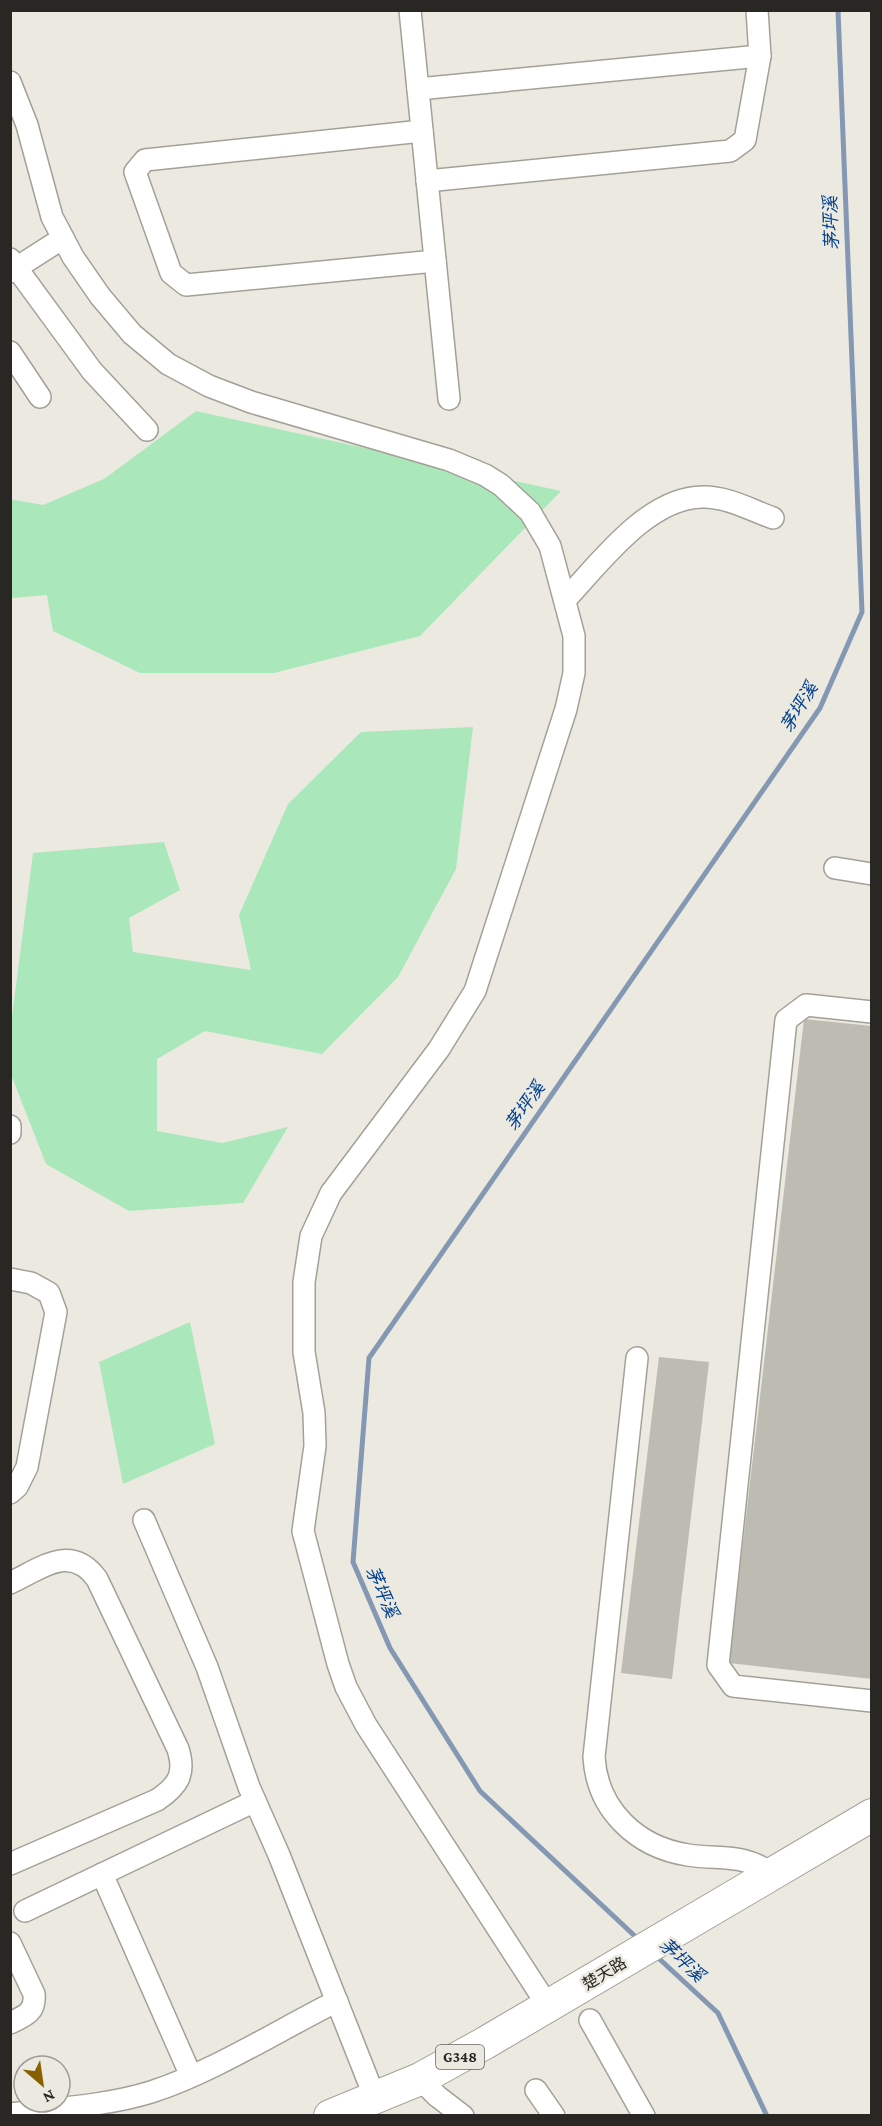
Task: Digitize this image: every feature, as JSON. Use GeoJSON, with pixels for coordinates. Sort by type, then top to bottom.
{"type":"FeatureCollection","features":[{"type":"Feature","properties":{"kind":"highway","name":"楚天路"},"geometry":{"type":"LineString","coordinates":[[330,2115],[420,2079],[872,1815]]}},
{"type":"Feature","properties":{"kind":"street"},"geometry":{"type":"LineString","coordinates":[[410,10],[449,399]]}},
{"type":"Feature","properties":{"kind":"street"},"geometry":{"type":"LineString","coordinates":[[427,181],[730,151],[745,140],[760,56],[757,10]]}},
{"type":"Feature","properties":{"kind":"street"},"geometry":{"type":"LineString","coordinates":[[417,88],[760,56]]}},
{"type":"Feature","properties":{"kind":"street"},"geometry":{"type":"LineString","coordinates":[[13,91],[52,217],[100,296],[132,334],[168,364],[209,386],[251,402],[450,460],[485,475],[501,485],[530,512],[541,529],[556,566],[574,636],[571,691],[482,971],[453,1029],[331,1193],[311,1236],[304,1282],[304,1352],[314,1413],[315,1446],[303,1532],[341,1672],[356,1707],[376,1742],[548,2006]]}},
{"type":"Feature","properties":{"kind":"street"},"geometry":{"type":"LineString","coordinates":[[422,131],[145,160],[135,172],[171,273],[186,285],[435,261]]}},
{"type":"Feature","properties":{"kind":"street"},"geometry":{"type":"LineString","coordinates":[[63,237],[12,266],[92,371],[147,430]]}},
{"type":"Feature","properties":{"kind":"street"},"geometry":{"type":"LineString","coordinates":[[10,352],[40,397]]}},
{"type":"Feature","properties":{"kind":"street"},"geometry":{"type":"LineString","coordinates":[[565,600],[636,526],[656,511],[679,501],[703,496],[724,500],[773,518]]}},
{"type":"Feature","properties":{"kind":"street"},"geometry":{"type":"LineString","coordinates":[[835,868],[872,874]]}},
{"type":"Feature","properties":{"kind":"street"},"geometry":{"type":"LineString","coordinates":[[872,1012],[806,1005],[786,1020],[718,1665],[733,1686],[872,1701]]}},
{"type":"Feature","properties":{"kind":"street"},"geometry":{"type":"LineString","coordinates":[[10,1126],[10,1133]]}},
{"type":"Feature","properties":{"kind":"street"},"geometry":{"type":"LineString","coordinates":[[10,1279],[31,1283],[49,1293],[56,1312],[27,1467],[17,1487],[10,1493]]}},
{"type":"Feature","properties":{"kind":"street"},"geometry":{"type":"LineString","coordinates":[[637,1358],[594,1757],[596,1777],[612,1812],[654,1844],[688,1855],[758,1863],[772,1874]]}},
{"type":"Feature","properties":{"kind":"street"},"geometry":{"type":"LineString","coordinates":[[144,1520],[207,1667],[255,1801],[375,2098]]}},
{"type":"Feature","properties":{"kind":"street"},"geometry":{"type":"LineString","coordinates":[[10,1583],[64,1560],[77,1560],[89,1568],[107,1600],[178,1749],[182,1763],[180,1779],[171,1791],[157,1800],[10,1864]]}},
{"type":"Feature","properties":{"kind":"street"},"geometry":{"type":"LineString","coordinates":[[25,1911],[255,1801]]}},
{"type":"Feature","properties":{"kind":"street"},"geometry":{"type":"LineString","coordinates":[[102,1874],[191,2076]]}},
{"type":"Feature","properties":{"kind":"street"},"geometry":{"type":"LineString","coordinates":[[10,1943],[34,1994],[35,2003],[32,2011],[10,2023]]}},
{"type":"Feature","properties":{"kind":"street"},"geometry":{"type":"LineString","coordinates":[[10,2114],[109,2102],[150,2092],[191,2076],[337,2001]]}},
{"type":"Feature","properties":{"kind":"street"},"geometry":{"type":"LineString","coordinates":[[590,2020],[644,2115]]}},
{"type":"Feature","properties":{"kind":"street"},"geometry":{"type":"LineString","coordinates":[[420,2079],[437,2096],[463,2115]]}},
{"type":"Feature","properties":{"kind":"street"},"geometry":{"type":"LineString","coordinates":[[536,2090],[554,2115]]}},
{"type":"Feature","properties":{"kind":"green space"},"geometry":{"type":"Polygon","coordinates":[[[196,411],[561,491],[420,636],[274,673],[140,673],[53,631],[47,595],[11,598],[10,499],[43,505],[104,479],[196,411]]]}},
{"type":"Feature","properties":{"kind":"green space"},"geometry":{"type":"Polygon","coordinates":[[[473,727],[456,869],[398,977],[322,1054],[205,1031],[157,1059],[157,1131],[222,1143],[288,1127],[243,1203],[129,1211],[46,1164],[10,1072],[11,1024],[33,853],[164,842],[180,890],[129,918],[133,952],[251,970],[239,915],[288,804],[361,732],[473,727]]]}},
{"type":"Feature","properties":{"kind":"green space"},"geometry":{"type":"Polygon","coordinates":[[[190,1322],[215,1444],[123,1484],[99,1362],[190,1322]]]}},
{"type":"Feature","properties":{"kind":"building"},"geometry":{"type":"Polygon","coordinates":[[[804,1019],[872,1026],[872,1679],[729,1663],[804,1019]]]}},
{"type":"Feature","properties":{"kind":"building"},"geometry":{"type":"Polygon","coordinates":[[[659,1357],[709,1362],[672,1679],[621,1673],[659,1357]]]}},
{"type":"Feature","properties":{"kind":"waterway","name":"茅坪溪"},"geometry":{"type":"LineString","coordinates":[[638,1939],[480,1791],[390,1648],[353,1562],[369,1358],[820,708],[862,612],[838,10]]}},
{"type":"Feature","properties":{"kind":"waterway","name":"茅坪溪"},"geometry":{"type":"LineString","coordinates":[[654,1954],[718,2013],[767,2116]]}}]}
